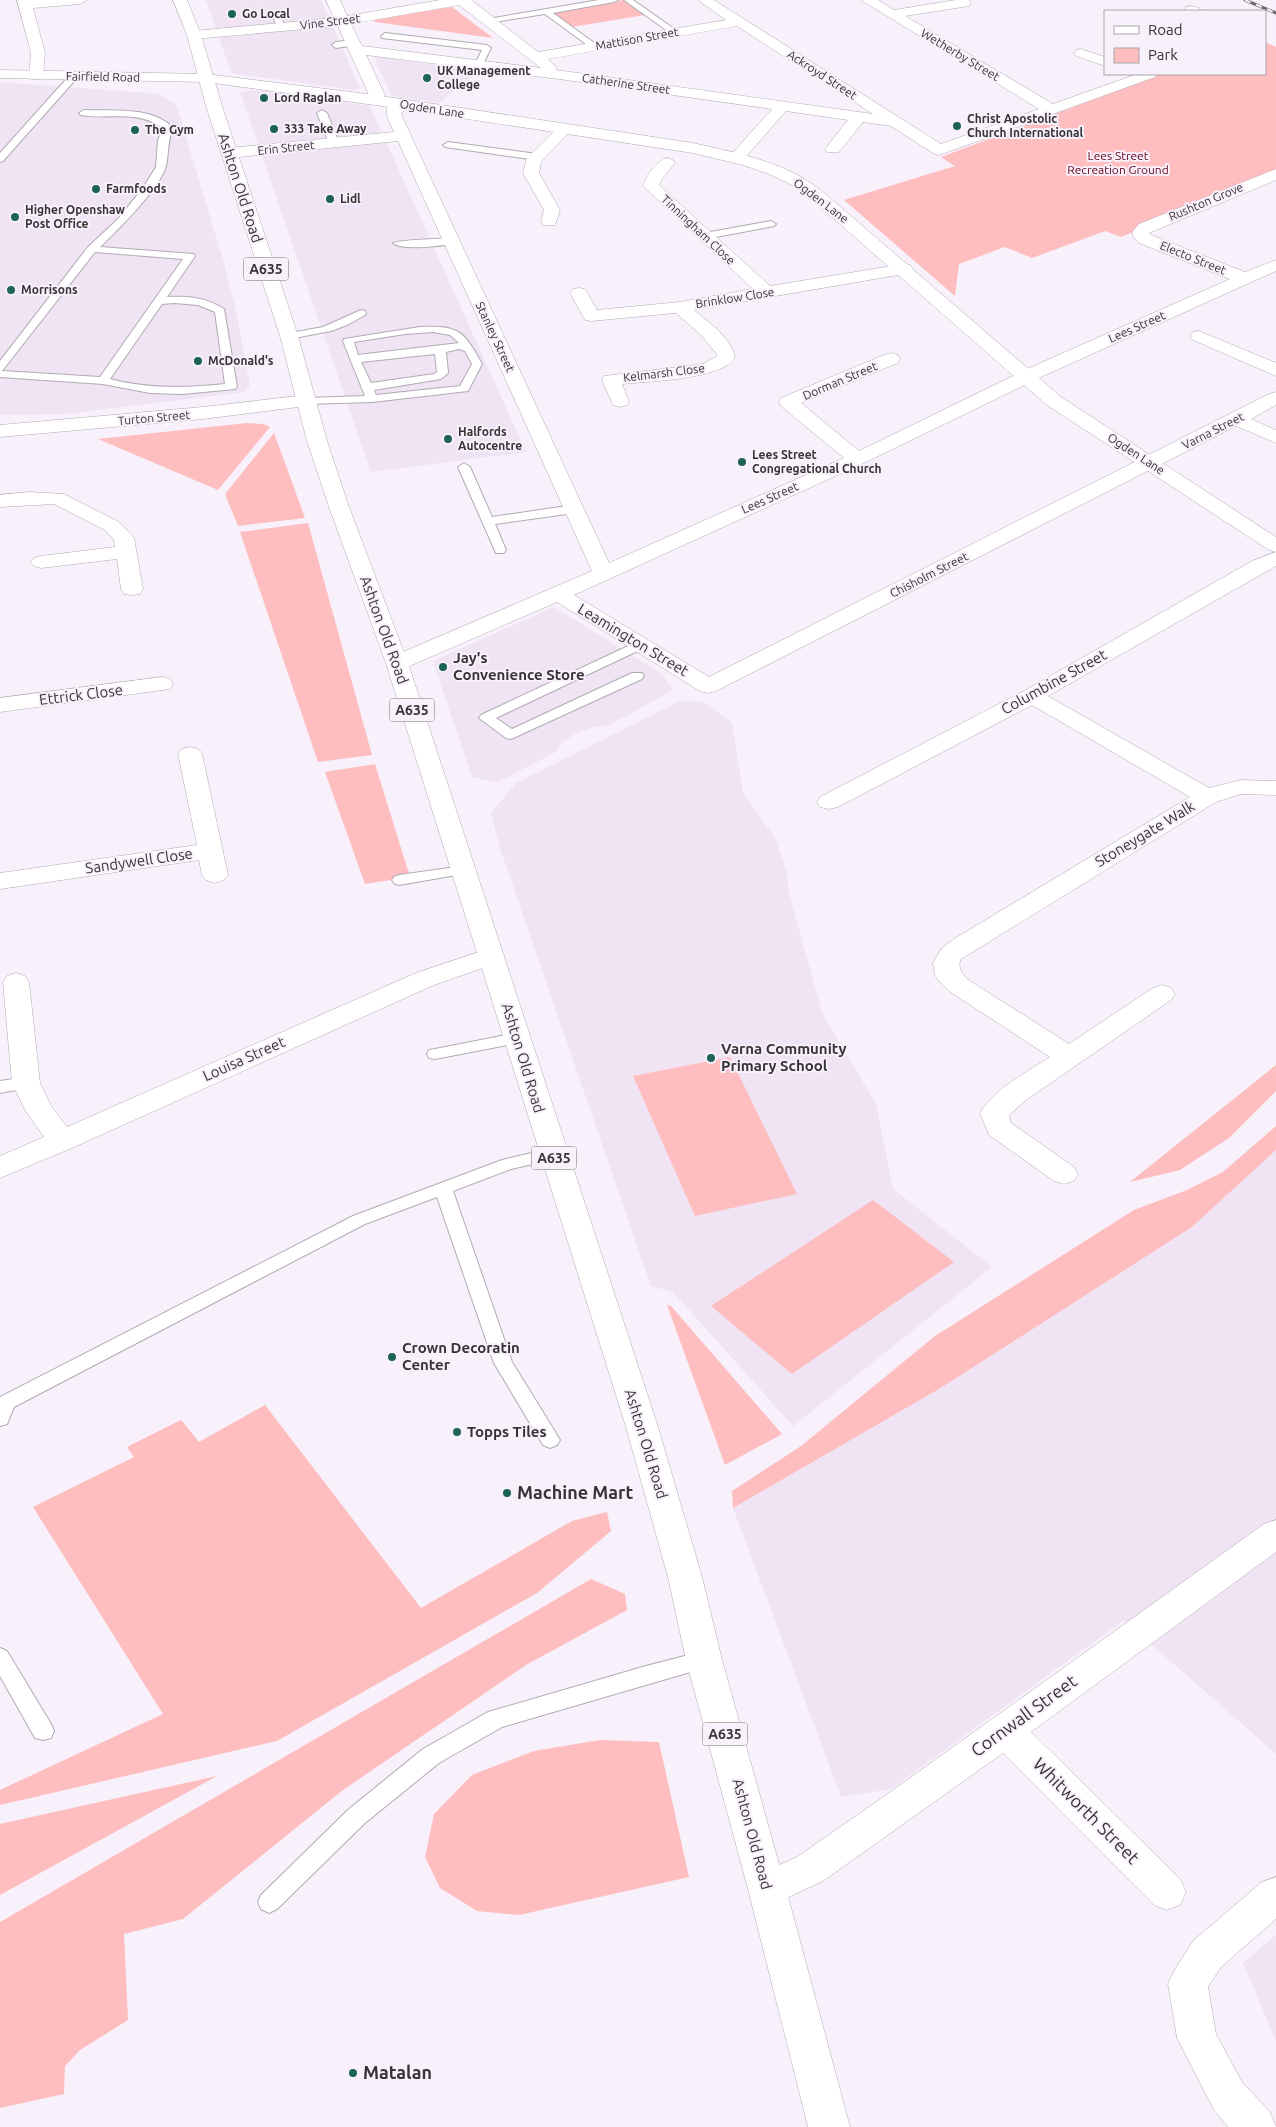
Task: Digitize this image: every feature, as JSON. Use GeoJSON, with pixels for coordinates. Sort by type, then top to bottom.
{"type":"FeatureCollection","features":[{"type":"Feature","properties":{"kind":"main road"},"geometry":{"type":"LineString","coordinates":[[36,76],[38,53],[25,2],[80,0]]}},
{"type":"Feature","properties":{"kind":"main road","name":"Ashton Old Road"},"geometry":{"type":"LineString","coordinates":[[180,0],[194,36],[229,153],[289,336],[317,441],[339,507],[397,663],[642,1428],[685,1577],[704,1660],[767,1889],[829,2127]]}},
{"type":"Feature","properties":{"kind":"main road"},"geometry":{"type":"LineString","coordinates":[[332,0],[376,95],[375,100]]}},
{"type":"Feature","properties":{"kind":"main road"},"geometry":{"type":"LineString","coordinates":[[462,0],[559,75]]}},
{"type":"Feature","properties":{"kind":"main road","name":"Vine Street"},"geometry":{"type":"LineString","coordinates":[[194,36],[342,21],[462,0]]}},
{"type":"Feature","properties":{"kind":"main road","name":"Ackroyd Street"},"geometry":{"type":"LineString","coordinates":[[705,0],[939,150],[1052,110]]}},
{"type":"Feature","properties":{"kind":"main road","name":"Wetherby Street"},"geometry":{"type":"LineString","coordinates":[[868,0],[1052,110]]}},
{"type":"Feature","properties":{"kind":"main road"},"geometry":{"type":"LineString","coordinates":[[892,14],[964,3]]}},
{"type":"Feature","properties":{"kind":"main road","name":"Mattison Street"},"geometry":{"type":"LineString","coordinates":[[536,57],[738,22]]}},
{"type":"Feature","properties":{"kind":"main road","name":"Catherine Street"},"geometry":{"type":"LineString","coordinates":[[355,47],[894,122]]}},
{"type":"Feature","properties":{"kind":"main road"},"geometry":{"type":"LineString","coordinates":[[1081,54],[1104,62]]}},
{"type":"Feature","properties":{"kind":"main road","name":"Fairfield Road"},"geometry":{"type":"LineString","coordinates":[[0,74],[73,77],[206,78]]}},
{"type":"Feature","properties":{"kind":"main road"},"geometry":{"type":"LineString","coordinates":[[1052,110],[1142,75]]}},
{"type":"Feature","properties":{"kind":"main road","name":"Ogden Lane"},"geometry":{"type":"LineString","coordinates":[[206,78],[375,100],[693,148],[737,157],[782,174],[802,184],[904,269],[1054,401],[1276,546]]}},
{"type":"Feature","properties":{"kind":"main road","name":"Stanley Street"},"geometry":{"type":"LineString","coordinates":[[401,104],[393,112],[403,136],[603,572]]}},
{"type":"Feature","properties":{"kind":"main road"},"geometry":{"type":"LineString","coordinates":[[737,157],[782,106]]}},
{"type":"Feature","properties":{"kind":"main road"},"geometry":{"type":"LineString","coordinates":[[832,148],[859,117]]}},
{"type":"Feature","properties":{"kind":"main road"},"geometry":{"type":"LineString","coordinates":[[549,221],[552,210],[531,173],[533,161],[564,129]]}},
{"type":"Feature","properties":{"kind":"main road","name":"Erin Street"},"geometry":{"type":"LineString","coordinates":[[229,153],[403,136]]}},
{"type":"Feature","properties":{"kind":"main road","name":"Tinningham Close"},"geometry":{"type":"LineString","coordinates":[[667,162],[654,178],[651,186],[767,292]]}},
{"type":"Feature","properties":{"kind":"main road","name":"Rushton Grove"},"geometry":{"type":"LineString","coordinates":[[1141,236],[1141,231],[1145,228],[1276,174]]}},
{"type":"Feature","properties":{"kind":"main road","name":"Electo Street"},"geometry":{"type":"LineString","coordinates":[[1141,236],[1246,279]]}},
{"type":"Feature","properties":{"kind":"main road","name":"Lees Street"},"geometry":{"type":"LineString","coordinates":[[397,663],[558,594],[603,572],[857,459],[1027,376],[1276,265]]}},
{"type":"Feature","properties":{"kind":"main road","name":"Brinklow Close"},"geometry":{"type":"LineString","coordinates":[[579,293],[591,316],[680,307],[904,269]]}},
{"type":"Feature","properties":{"kind":"main road","name":"Kelmarsh Close"},"geometry":{"type":"LineString","coordinates":[[620,401],[611,380],[706,369],[717,365],[726,358],[726,351],[719,342],[680,307]]}},
{"type":"Feature","properties":{"kind":"main road"},"geometry":{"type":"LineString","coordinates":[[1199,336],[1276,370]]}},
{"type":"Feature","properties":{"kind":"main road","name":"Dorman Street"},"geometry":{"type":"LineString","coordinates":[[857,459],[788,402],[891,359]]}},
{"type":"Feature","properties":{"kind":"main road","name":"Varna Street"},"geometry":{"type":"LineString","coordinates":[[1150,464],[1276,398]]}},
{"type":"Feature","properties":{"kind":"main road","name":"Turton Street"},"geometry":{"type":"LineString","coordinates":[[0,431],[193,414],[307,401]]}},
{"type":"Feature","properties":{"kind":"main road"},"geometry":{"type":"LineString","coordinates":[[1236,419],[1276,437]]}},
{"type":"Feature","properties":{"kind":"main road","name":"Chisholm Street"},"geometry":{"type":"LineString","coordinates":[[708,686],[1150,464]]}},
{"type":"Feature","properties":{"kind":"main road"},"geometry":{"type":"LineString","coordinates":[[0,501],[57,498],[112,526],[124,538],[132,589]]}},
{"type":"Feature","properties":{"kind":"main road"},"geometry":{"type":"LineString","coordinates":[[41,562],[127,552]]}},
{"type":"Feature","properties":{"kind":"main road","name":"Columbine Street"},"geometry":{"type":"LineString","coordinates":[[830,802],[1032,696],[1259,565],[1276,558]]}},
{"type":"Feature","properties":{"kind":"main road","name":"Leamington Street"},"geometry":{"type":"LineString","coordinates":[[558,594],[708,686]]}},
{"type":"Feature","properties":{"kind":"main road","name":"Ettrick Close"},"geometry":{"type":"LineString","coordinates":[[0,705],[164,692],[157,660]]}},
{"type":"Feature","properties":{"kind":"main road","name":"Stoneygate Walk"},"geometry":{"type":"LineString","coordinates":[[1032,696],[1207,797],[963,945],[951,954],[946,963],[948,975],[958,985],[1069,1057]]}},
{"type":"Feature","properties":{"kind":"main road","name":"Sandywell Close"},"geometry":{"type":"LineString","coordinates":[[0,881],[210,851],[190,754]]}},
{"type":"Feature","properties":{"kind":"main road"},"geometry":{"type":"LineString","coordinates":[[1207,797],[1226,788],[1255,785],[1276,788]]}},
{"type":"Feature","properties":{"kind":"main road"},"geometry":{"type":"LineString","coordinates":[[210,851],[216,875]]}},
{"type":"Feature","properties":{"kind":"main road","name":"Louisa Street"},"geometry":{"type":"LineString","coordinates":[[0,1168],[425,979],[491,956]]}},
{"type":"Feature","properties":{"kind":"main road"},"geometry":{"type":"LineString","coordinates":[[16,982],[13,1085],[39,1110],[62,1141]]}},
{"type":"Feature","properties":{"kind":"main road"},"geometry":{"type":"LineString","coordinates":[[1064,1174],[999,1128],[994,1113],[1016,1093],[1162,994]]}},
{"type":"Feature","properties":{"kind":"main road","name":"Cornwall Street"},"geometry":{"type":"LineString","coordinates":[[767,1889],[810,1869],[905,1803],[1276,1534]]}},
{"type":"Feature","properties":{"kind":"main road","name":"Whitworth Street"},"geometry":{"type":"LineString","coordinates":[[1004,1730],[1167,1892]]}},
{"type":"Feature","properties":{"kind":"main road"},"geometry":{"type":"LineString","coordinates":[[1255,2127],[1228,2096],[1196,2038],[1188,1984],[1207,1954],[1276,1895]]}},
{"type":"Feature","properties":{"kind":"lane"},"geometry":{"type":"LineString","coordinates":[[488,21],[614,0]]}},
{"type":"Feature","properties":{"kind":"lane"},"geometry":{"type":"LineString","coordinates":[[628,0],[676,33]]}},
{"type":"Feature","properties":{"kind":"lane"},"geometry":{"type":"LineString","coordinates":[[546,11],[594,47]]}},
{"type":"Feature","properties":{"kind":"lane"},"geometry":{"type":"LineString","coordinates":[[276,14],[282,28]]}},
{"type":"Feature","properties":{"kind":"lane"},"geometry":{"type":"LineString","coordinates":[[386,36],[487,48],[479,64]]}},
{"type":"Feature","properties":{"kind":"lane"},"geometry":{"type":"LineString","coordinates":[[336,45],[355,47]]}},
{"type":"Feature","properties":{"kind":"lane"},"geometry":{"type":"LineString","coordinates":[[0,159],[73,77]]}},
{"type":"Feature","properties":{"kind":"lane"},"geometry":{"type":"LineString","coordinates":[[0,368],[92,250],[121,221],[162,167],[163,140],[168,128],[164,122],[151,118],[84,113]]}},
{"type":"Feature","properties":{"kind":"lane"},"geometry":{"type":"LineString","coordinates":[[322,113],[334,143]]}},
{"type":"Feature","properties":{"kind":"lane"},"geometry":{"type":"LineString","coordinates":[[448,145],[537,157]]}},
{"type":"Feature","properties":{"kind":"lane"},"geometry":{"type":"LineString","coordinates":[[705,236],[770,224]]}},
{"type":"Feature","properties":{"kind":"lane"},"geometry":{"type":"LineString","coordinates":[[92,250],[190,256],[103,381]]}},
{"type":"Feature","properties":{"kind":"lane"},"geometry":{"type":"LineString","coordinates":[[0,374],[103,381],[119,386],[178,392],[230,387],[220,311],[213,305],[198,302],[159,301]]}},
{"type":"Feature","properties":{"kind":"lane"},"geometry":{"type":"LineString","coordinates":[[289,336],[321,332],[338,327],[361,313]]}},
{"type":"Feature","properties":{"kind":"lane"},"geometry":{"type":"LineString","coordinates":[[307,401],[372,399],[464,389],[477,364],[462,339],[454,333],[439,329],[352,339],[348,341],[354,359],[369,386],[372,399]]}},
{"type":"Feature","properties":{"kind":"lane"},"geometry":{"type":"LineString","coordinates":[[354,359],[440,350],[460,346],[468,349]]}},
{"type":"Feature","properties":{"kind":"lane"},"geometry":{"type":"LineString","coordinates":[[369,386],[437,377],[443,373],[440,350]]}},
{"type":"Feature","properties":{"kind":"lane"},"geometry":{"type":"LineString","coordinates":[[464,466],[500,550]]}},
{"type":"Feature","properties":{"kind":"lane"},"geometry":{"type":"LineString","coordinates":[[487,521],[574,509]]}},
{"type":"Feature","properties":{"kind":"lane"},"geometry":{"type":"LineString","coordinates":[[637,676],[511,735],[486,718],[641,644]]}},
{"type":"Feature","properties":{"kind":"lane"},"geometry":{"type":"LineString","coordinates":[[399,880],[463,870]]}},
{"type":"Feature","properties":{"kind":"lane"},"geometry":{"type":"LineString","coordinates":[[435,1054],[517,1038]]}},
{"type":"Feature","properties":{"kind":"lane"},"geometry":{"type":"LineString","coordinates":[[0,1419],[7,1402],[359,1220],[508,1164],[553,1154]]}},
{"type":"Feature","properties":{"kind":"lane"},"geometry":{"type":"LineString","coordinates":[[443,1188],[503,1363],[550,1440]]}},
{"type":"Feature","properties":{"kind":"lane"},"geometry":{"type":"LineString","coordinates":[[0,1657],[43,1731]]}},
{"type":"Feature","properties":{"kind":"lane"},"geometry":{"type":"LineString","coordinates":[[269,1902],[357,1816],[424,1762],[496,1719],[704,1660]]}},
{"type":"Feature","properties":{"kind":"shaded area"},"geometry":{"type":"Polygon","coordinates":[[[206,0],[321,0],[360,88],[354,90],[231,72],[206,0]]]}},
{"type":"Feature","properties":{"kind":"shaded area","name":"UK Management College"},"geometry":{"type":"Polygon","coordinates":[[[379,57],[479,71],[439,103],[392,96],[374,58],[379,57]]]}},
{"type":"Feature","properties":{"kind":"shaded area"},"geometry":{"type":"Polygon","coordinates":[[[0,82],[159,94],[176,104],[235,306],[250,385],[244,392],[66,414],[0,415],[0,82]]]}},
{"type":"Feature","properties":{"kind":"shaded area"},"geometry":{"type":"Polygon","coordinates":[[[259,90],[370,106],[526,452],[371,472],[240,92],[259,90]]]}},
{"type":"Feature","properties":{"kind":"shaded area"},"geometry":{"type":"Polygon","coordinates":[[[554,607],[662,674],[673,690],[610,725],[591,728],[575,734],[562,743],[554,753],[497,782],[472,777],[433,661],[554,607]]]}},
{"type":"Feature","properties":{"kind":"shaded area","name":"Varna Community Primary School"},"geometry":{"type":"Polygon","coordinates":[[[681,701],[704,702],[732,723],[743,793],[776,839],[787,873],[789,893],[822,1013],[876,1104],[893,1189],[992,1267],[793,1426],[673,1292],[651,1286],[500,848],[491,813],[515,784],[681,701]]]}},
{"type":"Feature","properties":{"kind":"shaded area"},"geometry":{"type":"Polygon","coordinates":[[[1276,1150],[1276,1754],[1124,1620],[891,1789],[841,1797],[733,1508],[939,1389],[1192,1227],[1276,1150]]]}},
{"type":"Feature","properties":{"kind":"shaded area"},"geometry":{"type":"Polygon","coordinates":[[[1276,1935],[1276,2041],[1243,1963],[1276,1935]]]}},
{"type":"Feature","properties":{"kind":"green space"},"geometry":{"type":"Polygon","coordinates":[[[623,0],[645,15],[572,27],[551,13],[623,0]]]}},
{"type":"Feature","properties":{"kind":"green space"},"geometry":{"type":"Polygon","coordinates":[[[452,7],[493,38],[375,22],[373,19],[452,7]]]}},
{"type":"Feature","properties":{"kind":"green space","name":"Lees Street Recreation Ground"},"geometry":{"type":"Polygon","coordinates":[[[1266,42],[1276,47],[1276,170],[1121,237],[1105,231],[1032,258],[1005,247],[959,264],[955,296],[844,200],[955,166],[941,157],[1158,75],[1266,75],[1266,42]]]}},
{"type":"Feature","properties":{"kind":"green space"},"geometry":{"type":"Polygon","coordinates":[[[247,423],[263,424],[270,427],[218,490],[98,439],[247,423]]]}},
{"type":"Feature","properties":{"kind":"green space"},"geometry":{"type":"Polygon","coordinates":[[[274,433],[305,518],[238,526],[225,494],[274,433]]]}},
{"type":"Feature","properties":{"kind":"green space"},"geometry":{"type":"Polygon","coordinates":[[[308,523],[372,755],[318,762],[240,532],[308,523]]]}},
{"type":"Feature","properties":{"kind":"green space"},"geometry":{"type":"Polygon","coordinates":[[[375,764],[410,877],[365,884],[325,772],[375,764]]]}},
{"type":"Feature","properties":{"kind":"green space"},"geometry":{"type":"Polygon","coordinates":[[[730,1057],[797,1194],[695,1216],[633,1076],[730,1057]]]}},
{"type":"Feature","properties":{"kind":"green space"},"geometry":{"type":"Polygon","coordinates":[[[1276,1065],[1276,1091],[1229,1138],[1180,1170],[1130,1182],[1276,1065]]]}},
{"type":"Feature","properties":{"kind":"green space"},"geometry":{"type":"Polygon","coordinates":[[[1276,1126],[1276,1150],[1192,1227],[939,1389],[733,1508],[732,1491],[801,1446],[935,1336],[1134,1210],[1187,1190],[1223,1172],[1276,1126]]]}},
{"type":"Feature","properties":{"kind":"green space"},"geometry":{"type":"Polygon","coordinates":[[[873,1200],[954,1262],[792,1374],[711,1306],[873,1200]]]}},
{"type":"Feature","properties":{"kind":"green space"},"geometry":{"type":"Polygon","coordinates":[[[667,1305],[671,1306],[782,1434],[725,1465],[667,1305]]]}},
{"type":"Feature","properties":{"kind":"green space"},"geometry":{"type":"Polygon","coordinates":[[[265,1405],[421,1608],[572,1521],[607,1512],[611,1531],[537,1593],[277,1741],[0,1805],[0,1790],[163,1714],[33,1507],[134,1457],[127,1447],[181,1420],[199,1442],[265,1405]]]}},
{"type":"Feature","properties":{"kind":"green space"},"geometry":{"type":"Polygon","coordinates":[[[591,1579],[625,1594],[627,1610],[526,1665],[343,1790],[183,1919],[124,1934],[128,2020],[80,2050],[65,2066],[64,2094],[0,2108],[0,1922],[591,1579]]]}},
{"type":"Feature","properties":{"kind":"green space"},"geometry":{"type":"Polygon","coordinates":[[[600,1740],[659,1742],[689,1877],[519,1915],[477,1911],[440,1888],[425,1857],[434,1814],[472,1775],[534,1751],[600,1740]]]}},
{"type":"Feature","properties":{"kind":"green space"},"geometry":{"type":"Polygon","coordinates":[[[217,1776],[0,1895],[0,1824],[217,1776]]]}},
{"type":"Feature","properties":{"kind":"railway"},"geometry":{"type":"LineString","coordinates":[[1245,0],[1276,13]]}},
{"type":"Feature","properties":{"kind":"place","name":"Go Local"},"geometry":{"type":"Point","coordinates":[232,14]}},
{"type":"Feature","properties":{"kind":"place","name":"UK Management College"},"geometry":{"type":"Point","coordinates":[427,78]}},
{"type":"Feature","properties":{"kind":"place","name":"Lord Raglan"},"geometry":{"type":"Point","coordinates":[264,98]}},
{"type":"Feature","properties":{"kind":"place","name":"Christ Apostolic Church International"},"geometry":{"type":"Point","coordinates":[957,126]}},
{"type":"Feature","properties":{"kind":"place","name":"333 Take Away"},"geometry":{"type":"Point","coordinates":[274,129]}},
{"type":"Feature","properties":{"kind":"place","name":"The Gym"},"geometry":{"type":"Point","coordinates":[135,130]}},
{"type":"Feature","properties":{"kind":"place","name":"Farmfoods"},"geometry":{"type":"Point","coordinates":[96,189]}},
{"type":"Feature","properties":{"kind":"place","name":"Lidl"},"geometry":{"type":"Point","coordinates":[330,199]}},
{"type":"Feature","properties":{"kind":"place","name":"Higher Openshaw Post Office"},"geometry":{"type":"Point","coordinates":[15,217]}},
{"type":"Feature","properties":{"kind":"place","name":"Morrisons"},"geometry":{"type":"Point","coordinates":[11,290]}},
{"type":"Feature","properties":{"kind":"place","name":"McDonald's"},"geometry":{"type":"Point","coordinates":[198,361]}},
{"type":"Feature","properties":{"kind":"place","name":"Halfords Autocentre"},"geometry":{"type":"Point","coordinates":[448,439]}},
{"type":"Feature","properties":{"kind":"place","name":"Lees Street Congregational Church"},"geometry":{"type":"Point","coordinates":[742,462]}},
{"type":"Feature","properties":{"kind":"place","name":"Jay's Convenience Store"},"geometry":{"type":"Point","coordinates":[443,667]}},
{"type":"Feature","properties":{"kind":"place","name":"Varna Community Primary School"},"geometry":{"type":"Point","coordinates":[711,1058]}},
{"type":"Feature","properties":{"kind":"place","name":"Crown Decoratin Center"},"geometry":{"type":"Point","coordinates":[392,1357]}},
{"type":"Feature","properties":{"kind":"place","name":"Topps Tiles"},"geometry":{"type":"Point","coordinates":[457,1432]}},
{"type":"Feature","properties":{"kind":"place","name":"Machine Mart"},"geometry":{"type":"Point","coordinates":[507,1493]}},
{"type":"Feature","properties":{"kind":"place","name":"Matalan"},"geometry":{"type":"Point","coordinates":[353,2073]}}]}
